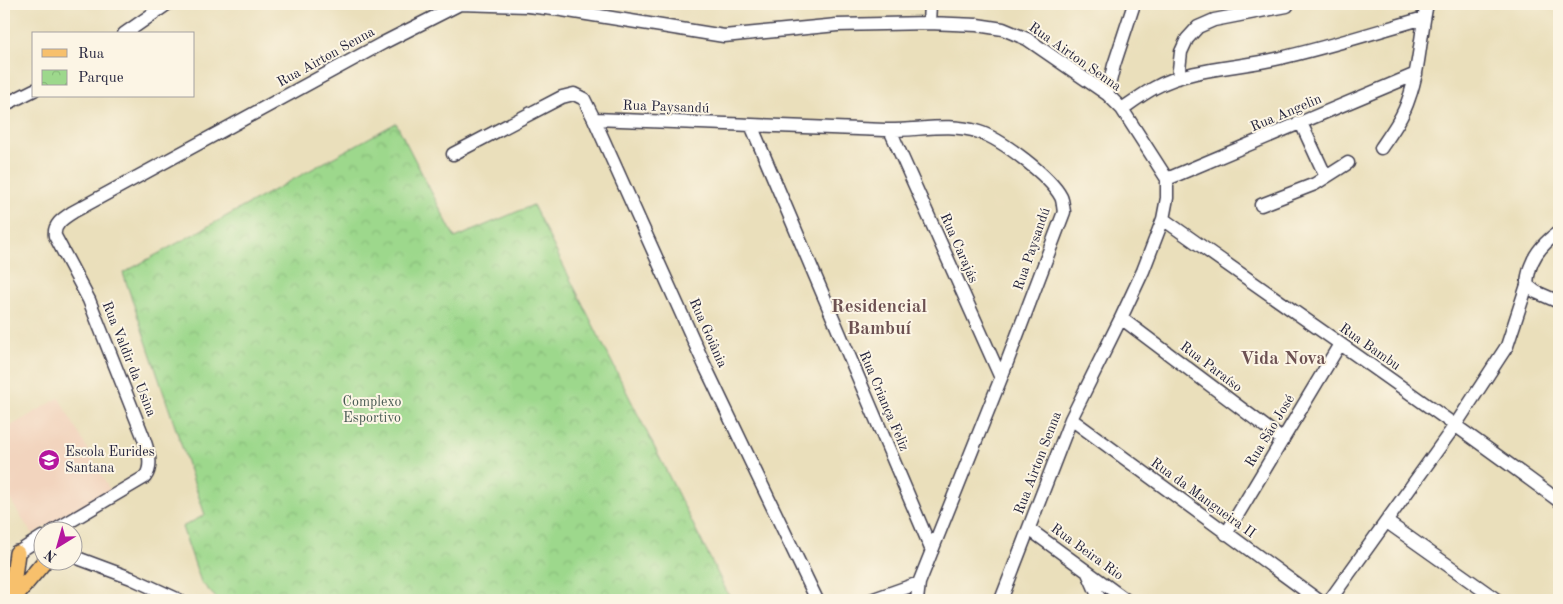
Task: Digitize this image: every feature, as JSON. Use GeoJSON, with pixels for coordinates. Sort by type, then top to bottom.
{"type":"FeatureCollection","features":[{"type":"Feature","properties":{"kind":"main road"},"geometry":{"type":"LineString","coordinates":[[10,557],[12,600]]}},
{"type":"Feature","properties":{"kind":"main road"},"geometry":{"type":"LineString","coordinates":[[12,600],[36,572]]}},
{"type":"Feature","properties":{"kind":"main road"},"geometry":{"type":"LineString","coordinates":[[4,595],[7,600]]}},
{"type":"Feature","properties":{"kind":"street"},"geometry":{"type":"LineString","coordinates":[[127,32],[167,4]]}},
{"type":"Feature","properties":{"kind":"street","name":"Rua Airton Senna"},"geometry":{"type":"LineString","coordinates":[[66,256],[54,231],[58,224],[73,212],[383,43],[460,4],[528,6],[562,10],[724,36],[837,25],[930,23],[1003,28],[1027,39],[1107,94],[1122,109],[1167,179],[1168,198],[1163,219],[1143,271],[1071,420],[1001,600]]}},
{"type":"Feature","properties":{"kind":"street"},"geometry":{"type":"LineString","coordinates":[[930,4],[930,23]]}},
{"type":"Feature","properties":{"kind":"street"},"geometry":{"type":"LineString","coordinates":[[1107,94],[1114,65],[1134,4]]}},
{"type":"Feature","properties":{"kind":"street"},"geometry":{"type":"LineString","coordinates":[[1381,148],[1398,124],[1409,99],[1416,74],[1427,4]]}},
{"type":"Feature","properties":{"kind":"street"},"geometry":{"type":"LineString","coordinates":[[1178,78],[1181,52],[1187,39],[1198,27],[1214,20],[1287,6]]}},
{"type":"Feature","properties":{"kind":"street"},"geometry":{"type":"LineString","coordinates":[[1122,109],[1154,87],[1178,78],[1214,69],[1291,55],[1424,18]]}},
{"type":"Feature","properties":{"kind":"street","name":"Rua Angelin"},"geometry":{"type":"LineString","coordinates":[[1167,179],[1416,74]]}},
{"type":"Feature","properties":{"kind":"street"},"geometry":{"type":"LineString","coordinates":[[4,105],[32,91]]}},
{"type":"Feature","properties":{"kind":"street","name":"Rua Goiânia"},"geometry":{"type":"LineString","coordinates":[[453,154],[562,98],[574,94],[584,99],[706,366],[817,600]]}},
{"type":"Feature","properties":{"kind":"street","name":"Rua Paysandú"},"geometry":{"type":"LineString","coordinates":[[594,119],[890,130],[958,127],[979,132],[996,140],[1028,163],[1051,184],[1062,198],[1064,212],[1001,378],[919,583],[917,600]]}},
{"type":"Feature","properties":{"kind":"street"},"geometry":{"type":"LineString","coordinates":[[1300,123],[1326,177]]}},
{"type":"Feature","properties":{"kind":"street","name":"Rua Criança Feliz"},"geometry":{"type":"LineString","coordinates":[[751,125],[932,551]]}},
{"type":"Feature","properties":{"kind":"street","name":"Rua Carajás"},"geometry":{"type":"LineString","coordinates":[[890,130],[1001,378]]}},
{"type":"Feature","properties":{"kind":"street"},"geometry":{"type":"LineString","coordinates":[[1261,205],[1315,184],[1348,162]]}},
{"type":"Feature","properties":{"kind":"street","name":"Rua Bambu"},"geometry":{"type":"LineString","coordinates":[[1163,219],[1456,424],[1559,501]]}},
{"type":"Feature","properties":{"kind":"street"},"geometry":{"type":"LineString","coordinates":[[1330,600],[1456,424],[1507,346],[1527,285],[1528,272],[1536,254],[1546,241],[1559,232]]}},
{"type":"Feature","properties":{"kind":"street","name":"Rua Valdir da Usina"},"geometry":{"type":"LineString","coordinates":[[66,256],[89,300],[143,436],[150,462],[146,477],[69,522]]}},
{"type":"Feature","properties":{"kind":"street"},"geometry":{"type":"LineString","coordinates":[[1527,285],[1536,292],[1559,302]]}},
{"type":"Feature","properties":{"kind":"street","name":"Rua Paraíso"},"geometry":{"type":"LineString","coordinates":[[1121,318],[1283,440]]}},
{"type":"Feature","properties":{"kind":"street","name":"Rua São José"},"geometry":{"type":"LineString","coordinates":[[1226,534],[1340,344]]}},
{"type":"Feature","properties":{"kind":"street","name":"Rua da Mangueira II"},"geometry":{"type":"LineString","coordinates":[[1071,420],[1318,600]]}},
{"type":"Feature","properties":{"kind":"street"},"geometry":{"type":"LineString","coordinates":[[1386,522],[1497,600]]}},
{"type":"Feature","properties":{"kind":"street","name":"Rua Beira Rio"},"geometry":{"type":"LineString","coordinates":[[1029,529],[1126,600]]}},
{"type":"Feature","properties":{"kind":"street"},"geometry":{"type":"LineString","coordinates":[[10,557],[32,546]]}},
{"type":"Feature","properties":{"kind":"street"},"geometry":{"type":"LineString","coordinates":[[82,560],[131,578],[179,600]]}},
{"type":"Feature","properties":{"kind":"street"},"geometry":{"type":"LineString","coordinates":[[1087,570],[1100,600]]}},
{"type":"Feature","properties":{"kind":"street"},"geometry":{"type":"LineString","coordinates":[[871,600],[919,583]]}},
{"type":"Feature","properties":{"kind":"shaded area","name":"Escola Eurides Santana"},"geometry":{"type":"Polygon","coordinates":[[[59,398],[111,492],[55,522],[32,522],[32,534],[4,490],[4,430],[59,398]]]}},
{"type":"Feature","properties":{"kind":"green space","name":"Complexo Esportivo"},"geometry":{"type":"Polygon","coordinates":[[[396,123],[455,238],[533,205],[731,600],[218,600],[201,582],[182,527],[205,515],[123,273],[396,123]]]}},
{"type":"Feature","properties":{"kind":"place","name":"Escola Eurides Santana"},"geometry":{"type":"Point","coordinates":[49,460]}},
{"type":"Feature","properties":{"kind":"district","name":"Residencial Bambuí"},"geometry":{"type":"Point","coordinates":[879,318]}},
{"type":"Feature","properties":{"kind":"district","name":"Vida Nova"},"geometry":{"type":"Point","coordinates":[1283,359]}}]}
